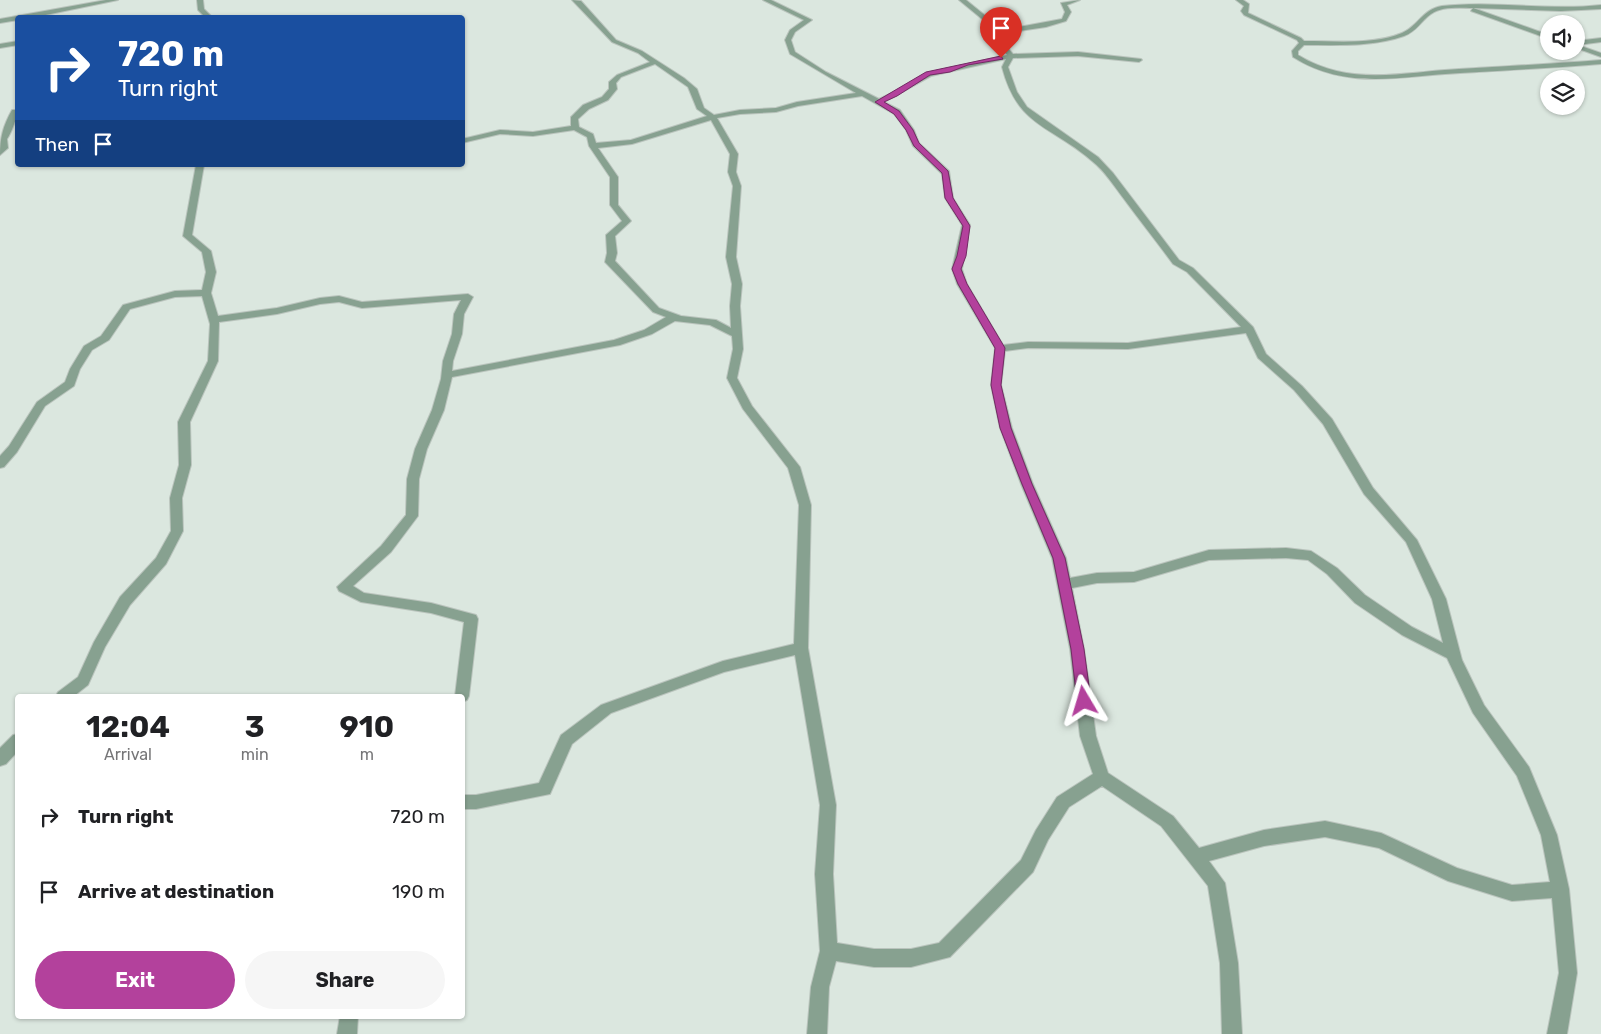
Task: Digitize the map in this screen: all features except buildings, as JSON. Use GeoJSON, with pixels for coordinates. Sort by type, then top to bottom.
{"type":"FeatureCollection","features":[{"type":"Feature","properties":{"kind":"street"},"geometry":{"type":"LineString","coordinates":[[34,15],[115,0]]}},
{"type":"Feature","properties":{"kind":"street"},"geometry":{"type":"LineString","coordinates":[[200,0],[201,10],[207,15]]}},
{"type":"Feature","properties":{"kind":"street"},"geometry":{"type":"LineString","coordinates":[[575,0],[585,8],[614,41],[640,52],[682,78],[693,89],[701,110],[712,117],[734,154],[732,172],[737,186],[731,257],[737,284],[735,306],[738,349],[732,378],[747,407],[794,467],[805,505],[801,648],[828,805],[824,874],[829,951],[820,987],[817,1034]]}},
{"type":"Feature","properties":{"kind":"street"},"geometry":{"type":"LineString","coordinates":[[766,0],[809,20],[792,31],[788,40],[792,53],[897,112],[910,130],[916,144],[946,173],[949,198],[966,226],[957,269],[962,284],[1000,348],[996,385],[1006,428],[1027,484],[1059,558],[1078,649],[1088,736],[1102,776],[1167,821],[1216,882],[1230,963],[1232,1034]]}},
{"type":"Feature","properties":{"kind":"street"},"geometry":{"type":"LineString","coordinates":[[962,0],[1002,32],[1003,46],[1011,56]]}},
{"type":"Feature","properties":{"kind":"street"},"geometry":{"type":"LineString","coordinates":[[1002,32],[1064,20],[1068,12],[1062,4],[1076,0]]}},
{"type":"Feature","properties":{"kind":"street"},"geometry":{"type":"LineString","coordinates":[[1239,0],[1247,5],[1244,11],[1246,14],[1284,31],[1302,43],[1341,43],[1392,38],[1419,26],[1429,12],[1439,8],[1464,7],[1536,10],[1601,7]]}},
{"type":"Feature","properties":{"kind":"street"},"geometry":{"type":"LineString","coordinates":[[1441,0],[1540,33]]}},
{"type":"Feature","properties":{"kind":"street"},"geometry":{"type":"LineString","coordinates":[[1590,0],[1601,3]]}},
{"type":"Feature","properties":{"kind":"street"},"geometry":{"type":"LineString","coordinates":[[0,21],[15,18]]}},
{"type":"Feature","properties":{"kind":"street"},"geometry":{"type":"LineString","coordinates":[[1585,43],[1601,40]]}},
{"type":"Feature","properties":{"kind":"street"},"geometry":{"type":"LineString","coordinates":[[1302,43],[1295,50],[1295,56],[1308,67],[1342,75],[1403,77],[1453,71],[1601,62]]}},
{"type":"Feature","properties":{"kind":"street"},"geometry":{"type":"LineString","coordinates":[[0,46],[15,44]]}},
{"type":"Feature","properties":{"kind":"street"},"geometry":{"type":"LineString","coordinates":[[1585,48],[1601,54]]}},
{"type":"Feature","properties":{"kind":"street"},"geometry":{"type":"LineString","coordinates":[[879,102],[895,95],[928,74],[950,70],[967,64],[1011,56],[1078,54],[1139,60]]}},
{"type":"Feature","properties":{"kind":"street"},"geometry":{"type":"LineString","coordinates":[[1011,56],[1006,67],[1010,88],[1020,105],[1029,114],[1095,159],[1110,175],[1176,262],[1190,270],[1249,329],[1262,356],[1298,388],[1328,422],[1368,491],[1410,540],[1439,599],[1453,654],[1478,709],[1523,772],[1549,835],[1560,889],[1568,973],[1557,1034]]}},
{"type":"Feature","properties":{"kind":"street"},"geometry":{"type":"LineString","coordinates":[[575,128],[574,119],[586,107],[602,102],[614,89],[612,82],[619,76],[655,62]]}},
{"type":"Feature","properties":{"kind":"street"},"geometry":{"type":"LineString","coordinates":[[593,146],[632,142],[657,132],[712,117],[740,112],[776,110],[797,104],[863,94]]}},
{"type":"Feature","properties":{"kind":"street"},"geometry":{"type":"LineString","coordinates":[[0,153],[4,148],[3,139],[8,133],[8,126],[14,112]]}},
{"type":"Feature","properties":{"kind":"street"},"geometry":{"type":"LineString","coordinates":[[465,139],[500,132],[533,134],[575,128],[590,136],[593,146],[614,177],[614,205],[626,221],[610,235],[612,254],[610,262],[656,310],[674,317],[712,322],[738,336]]}},
{"type":"Feature","properties":{"kind":"street"},"geometry":{"type":"LineString","coordinates":[[66,694],[82,681],[99,646],[125,601],[161,561],[177,531],[176,498],[186,465],[184,422],[212,361],[213,320],[206,293],[211,272],[206,251],[186,236],[200,167]]}},
{"type":"Feature","properties":{"kind":"street"},"geometry":{"type":"LineString","coordinates":[[0,464],[13,449],[41,404],[70,384],[75,368],[88,348],[105,338],[126,307],[175,294],[206,293]]}},
{"type":"Feature","properties":{"kind":"street"},"geometry":{"type":"LineString","coordinates":[[213,320],[278,311],[320,301],[339,299],[362,305],[468,297],[459,314],[438,410],[421,449],[412,479],[412,516],[386,549],[344,587],[361,597],[431,608],[471,619],[462,694]]}},
{"type":"Feature","properties":{"kind":"street"},"geometry":{"type":"LineString","coordinates":[[447,375],[616,343],[648,332],[674,317]]}},
{"type":"Feature","properties":{"kind":"street"},"geometry":{"type":"LineString","coordinates":[[1000,348],[1028,345],[1128,346],[1249,329]]}},
{"type":"Feature","properties":{"kind":"street"},"geometry":{"type":"LineString","coordinates":[[1064,584],[1097,578],[1134,577],[1209,555],[1286,554],[1311,556],[1332,571],[1360,599],[1407,631],[1453,654]]}},
{"type":"Feature","properties":{"kind":"street"},"geometry":{"type":"LineString","coordinates":[[465,802],[476,802],[544,789],[566,740],[606,709],[723,666],[801,648]]}},
{"type":"Feature","properties":{"kind":"street"},"geometry":{"type":"LineString","coordinates":[[0,759],[15,743]]}},
{"type":"Feature","properties":{"kind":"street"},"geometry":{"type":"LineString","coordinates":[[829,951],[874,958],[910,958],[944,951],[1027,866],[1042,835],[1063,802],[1102,776]]}},
{"type":"Feature","properties":{"kind":"street"},"geometry":{"type":"LineString","coordinates":[[1196,857],[1264,838],[1325,829],[1380,841],[1454,875],[1512,894],[1560,889]]}},
{"type":"Feature","properties":{"kind":"street"},"geometry":{"type":"LineString","coordinates":[[347,1034],[350,1019]]}},
{"type":"Feature","properties":{"kind":"route"},"geometry":{"type":"LineString","coordinates":[[1001,58],[928,74],[912,82],[895,95],[879,102],[897,112],[910,130],[916,144],[946,173],[949,198],[966,226],[957,269],[962,284],[1000,348],[996,385],[1006,428],[1027,484],[1059,558],[1078,649],[1084,701]]}}]}
